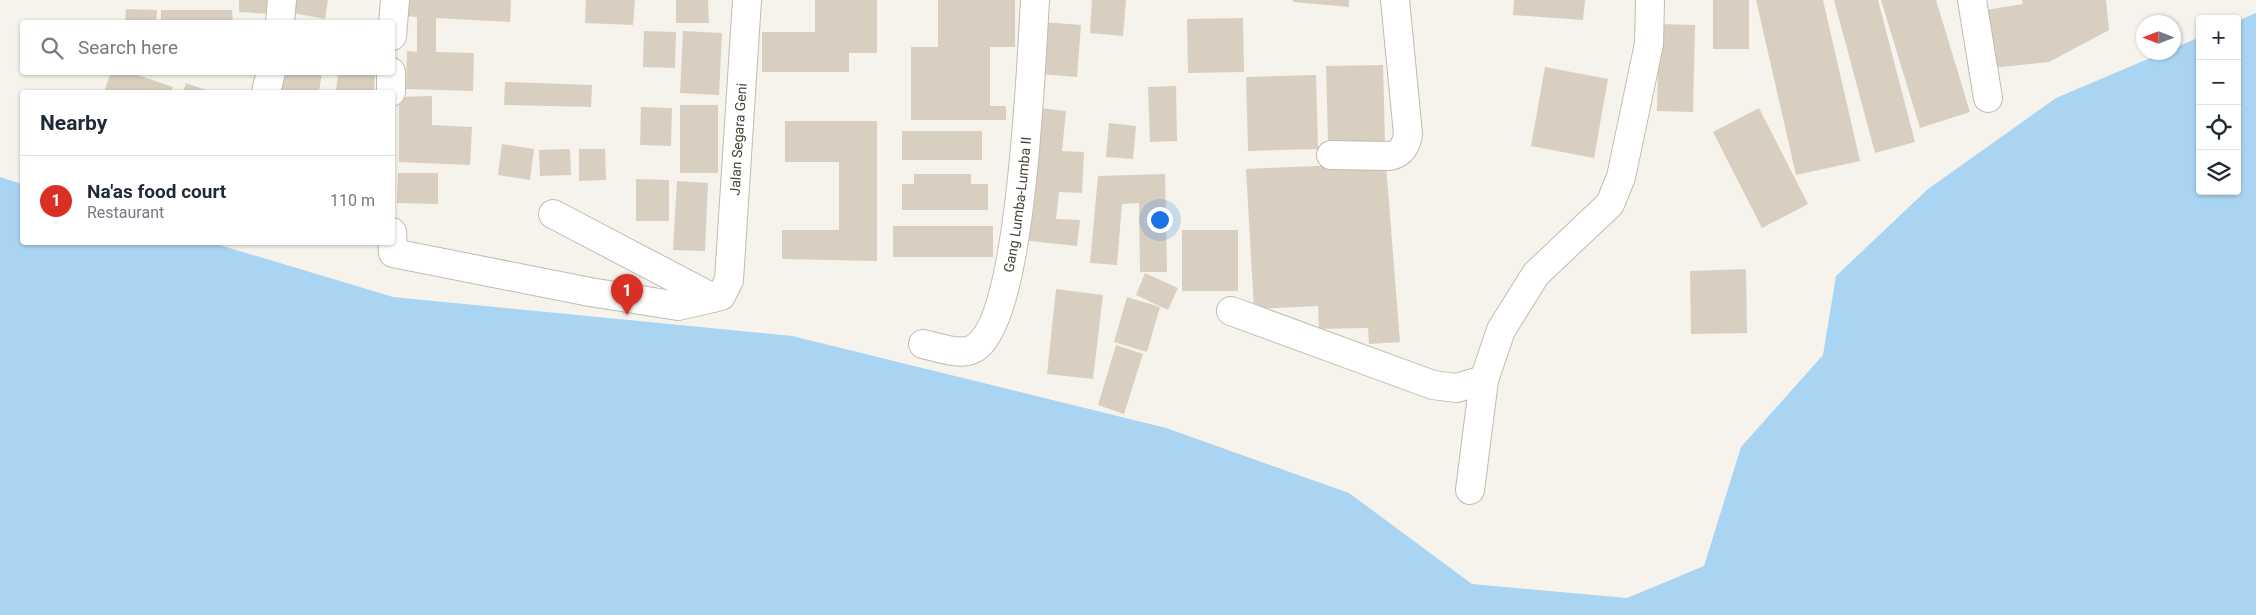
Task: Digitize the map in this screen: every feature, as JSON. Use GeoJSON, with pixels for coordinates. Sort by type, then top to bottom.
{"type":"FeatureCollection","features":[{"type":"Feature","properties":{"kind":"street"},"geometry":{"type":"LineString","coordinates":[[280,20],[282,0]]}},
{"type":"Feature","properties":{"kind":"street"},"geometry":{"type":"LineString","coordinates":[[393,20],[395,0]]}},
{"type":"Feature","properties":{"kind":"street","name":"Jalan Segara Geni"},"geometry":{"type":"LineString","coordinates":[[721,289],[746,0]]}},
{"type":"Feature","properties":{"kind":"street","name":"Gang Lumba-Lumba II"},"geometry":{"type":"LineString","coordinates":[[923,344],[962,352],[975,348],[993,324],[1016,237],[1028,114],[1035,0]]}},
{"type":"Feature","properties":{"kind":"street"},"geometry":{"type":"LineString","coordinates":[[1331,156],[1390,156],[1397,154],[1406,144],[1408,134],[1395,0]]}},
{"type":"Feature","properties":{"kind":"street"},"geometry":{"type":"LineString","coordinates":[[1470,490],[1484,380],[1501,330],[1536,274],[1610,204],[1624,168],[1649,44],[1650,0]]}},
{"type":"Feature","properties":{"kind":"street"},"geometry":{"type":"LineString","coordinates":[[1972,0],[1988,98]]}},
{"type":"Feature","properties":{"kind":"street"},"geometry":{"type":"LineString","coordinates":[[266,90],[270,75]]}},
{"type":"Feature","properties":{"kind":"street"},"geometry":{"type":"LineString","coordinates":[[391,75],[391,90]]}},
{"type":"Feature","properties":{"kind":"street"},"geometry":{"type":"LineString","coordinates":[[553,214],[721,289]]}},
{"type":"Feature","properties":{"kind":"street"},"geometry":{"type":"LineString","coordinates":[[395,243],[646,302],[678,306],[721,289]]}},
{"type":"Feature","properties":{"kind":"street"},"geometry":{"type":"LineString","coordinates":[[1231,311],[1433,384],[1456,388],[1484,380]]}},
{"type":"Feature","properties":{"kind":"water"},"geometry":{"type":"Polygon","coordinates":[[[2256,13],[2256,615],[0,615],[0,177],[20,183],[20,245],[220,245],[393,297],[792,336],[1166,428],[1349,493],[1472,584],[1627,598],[1704,566],[1741,447],[1823,355],[1836,276],[1928,189],[2056,98],[2146,60],[2181,60],[2181,45],[2196,39],[2196,195],[2241,195],[2241,19],[2256,13]]]}},
{"type":"Feature","properties":{"kind":"building"},"geometry":{"type":"Polygon","coordinates":[[[239,0],[272,0],[271,14],[239,12],[239,0]]]}},
{"type":"Feature","properties":{"kind":"building"},"geometry":{"type":"Polygon","coordinates":[[[295,0],[328,0],[325,19],[293,13],[295,0]]]}},
{"type":"Feature","properties":{"kind":"building"},"geometry":{"type":"Polygon","coordinates":[[[407,0],[511,0],[510,22],[436,18],[436,52],[474,53],[473,91],[406,89],[407,51],[417,52],[417,17],[406,16],[407,0]]]}},
{"type":"Feature","properties":{"kind":"building"},"geometry":{"type":"Polygon","coordinates":[[[586,0],[635,0],[633,25],[585,23],[586,0]]]}},
{"type":"Feature","properties":{"kind":"building"},"geometry":{"type":"Polygon","coordinates":[[[676,0],[708,0],[709,23],[676,23],[676,0]]]}},
{"type":"Feature","properties":{"kind":"building"},"geometry":{"type":"Polygon","coordinates":[[[815,0],[877,0],[877,53],[849,53],[849,72],[762,72],[762,32],[815,32],[815,0]]]}},
{"type":"Feature","properties":{"kind":"building"},"geometry":{"type":"Polygon","coordinates":[[[938,0],[1015,0],[1015,47],[990,47],[990,106],[1006,106],[1006,120],[911,120],[911,47],[938,47],[938,0]]]}},
{"type":"Feature","properties":{"kind":"building"},"geometry":{"type":"Polygon","coordinates":[[[1092,0],[1126,0],[1123,36],[1090,33],[1092,0]]]}},
{"type":"Feature","properties":{"kind":"building"},"geometry":{"type":"Polygon","coordinates":[[[1293,0],[1349,0],[1349,7],[1293,2],[1293,0]]]}},
{"type":"Feature","properties":{"kind":"building"},"geometry":{"type":"Polygon","coordinates":[[[1514,0],[1585,0],[1583,20],[1513,15],[1514,0]]]}},
{"type":"Feature","properties":{"kind":"building"},"geometry":{"type":"Polygon","coordinates":[[[1713,0],[1749,0],[1749,49],[1713,49],[1713,0]]]}},
{"type":"Feature","properties":{"kind":"building"},"geometry":{"type":"Polygon","coordinates":[[[1756,0],[1823,0],[1860,161],[1796,175],[1756,0]]]}},
{"type":"Feature","properties":{"kind":"building"},"geometry":{"type":"Polygon","coordinates":[[[1834,0],[1878,0],[1915,142],[1875,153],[1834,0]]]}},
{"type":"Feature","properties":{"kind":"building"},"geometry":{"type":"Polygon","coordinates":[[[1881,0],[1936,0],[1970,112],[1920,128],[1881,0]]]}},
{"type":"Feature","properties":{"kind":"building"},"geometry":{"type":"Polygon","coordinates":[[[2022,0],[2106,0],[2109,30],[2049,62],[1993,68],[1986,10],[2023,4],[2022,0]]]}},
{"type":"Feature","properties":{"kind":"building"},"geometry":{"type":"Polygon","coordinates":[[[126,9],[157,10],[156,20],[125,20],[126,9]]]}},
{"type":"Feature","properties":{"kind":"building"},"geometry":{"type":"Polygon","coordinates":[[[161,10],[232,10],[233,20],[161,20],[161,10]]]}},
{"type":"Feature","properties":{"kind":"building"},"geometry":{"type":"Polygon","coordinates":[[[1243,18],[1244,72],[1188,73],[1187,19],[1243,18]]]}},
{"type":"Feature","properties":{"kind":"building"},"geometry":{"type":"Polygon","coordinates":[[[1043,22],[1081,25],[1077,77],[1039,74],[1043,22]]]}},
{"type":"Feature","properties":{"kind":"building"},"geometry":{"type":"Polygon","coordinates":[[[1659,24],[1695,25],[1693,112],[1657,111],[1659,24]]]}},
{"type":"Feature","properties":{"kind":"building"},"geometry":{"type":"Polygon","coordinates":[[[644,31],[676,32],[675,68],[643,67],[644,31]]]}},
{"type":"Feature","properties":{"kind":"building"},"geometry":{"type":"Polygon","coordinates":[[[683,31],[722,33],[719,95],[680,93],[683,31]]]}},
{"type":"Feature","properties":{"kind":"building"},"geometry":{"type":"Polygon","coordinates":[[[1383,65],[1385,142],[1328,143],[1326,66],[1383,65]]]}},
{"type":"Feature","properties":{"kind":"building"},"geometry":{"type":"Polygon","coordinates":[[[1545,67],[1608,79],[1594,158],[1531,146],[1545,67]]]}},
{"type":"Feature","properties":{"kind":"building"},"geometry":{"type":"Polygon","coordinates":[[[110,75],[138,75],[173,87],[172,90],[105,90],[110,75]]]}},
{"type":"Feature","properties":{"kind":"building"},"geometry":{"type":"Polygon","coordinates":[[[274,75],[322,75],[319,90],[272,90],[274,75]]]}},
{"type":"Feature","properties":{"kind":"building"},"geometry":{"type":"Polygon","coordinates":[[[338,75],[375,75],[374,90],[336,90],[338,75]]]}},
{"type":"Feature","properties":{"kind":"building"},"geometry":{"type":"Polygon","coordinates":[[[1316,75],[1318,149],[1248,151],[1246,77],[1316,75]]]}},
{"type":"Feature","properties":{"kind":"building"},"geometry":{"type":"Polygon","coordinates":[[[505,82],[592,85],[591,107],[504,105],[505,82]]]}},
{"type":"Feature","properties":{"kind":"building"},"geometry":{"type":"Polygon","coordinates":[[[186,83],[206,90],[184,90],[186,83]]]}},
{"type":"Feature","properties":{"kind":"building"},"geometry":{"type":"Polygon","coordinates":[[[1176,86],[1177,141],[1150,142],[1148,87],[1176,86]]]}},
{"type":"Feature","properties":{"kind":"building"},"geometry":{"type":"Polygon","coordinates":[[[432,96],[432,125],[472,127],[470,165],[399,162],[399,97],[432,96]]]}},
{"type":"Feature","properties":{"kind":"building"},"geometry":{"type":"Polygon","coordinates":[[[680,105],[718,105],[718,173],[680,173],[680,105]]]}},
{"type":"Feature","properties":{"kind":"building"},"geometry":{"type":"Polygon","coordinates":[[[641,107],[672,108],[671,146],[640,145],[641,107]]]}},
{"type":"Feature","properties":{"kind":"building"},"geometry":{"type":"Polygon","coordinates":[[[1040,108],[1066,111],[1062,151],[1084,152],[1082,193],[1059,192],[1056,219],[1080,220],[1077,246],[1020,240],[1040,108]]]}},
{"type":"Feature","properties":{"kind":"building"},"geometry":{"type":"Polygon","coordinates":[[[1759,108],[1808,204],[1762,228],[1713,132],[1759,108]]]}},
{"type":"Feature","properties":{"kind":"building"},"geometry":{"type":"Polygon","coordinates":[[[785,121],[877,121],[877,261],[782,259],[782,230],[839,230],[839,162],[785,162],[785,121]]]}},
{"type":"Feature","properties":{"kind":"building"},"geometry":{"type":"Polygon","coordinates":[[[1109,123],[1136,126],[1133,159],[1106,157],[1109,123]]]}},
{"type":"Feature","properties":{"kind":"building"},"geometry":{"type":"Polygon","coordinates":[[[902,131],[982,131],[982,160],[902,160],[902,131]]]}},
{"type":"Feature","properties":{"kind":"building"},"geometry":{"type":"Polygon","coordinates":[[[502,144],[534,149],[530,180],[498,175],[502,144]]]}},
{"type":"Feature","properties":{"kind":"building"},"geometry":{"type":"Polygon","coordinates":[[[570,149],[571,175],[540,176],[539,150],[570,149]]]}},
{"type":"Feature","properties":{"kind":"building"},"geometry":{"type":"Polygon","coordinates":[[[579,149],[605,149],[606,180],[579,181],[579,149]]]}},
{"type":"Feature","properties":{"kind":"building"},"geometry":{"type":"Polygon","coordinates":[[[1359,164],[1386,165],[1400,342],[1369,344],[1368,328],[1319,329],[1318,306],[1254,309],[1246,169],[1359,164]]]}},
{"type":"Feature","properties":{"kind":"building"},"geometry":{"type":"Polygon","coordinates":[[[398,173],[438,173],[438,204],[397,203],[398,173]]]}},
{"type":"Feature","properties":{"kind":"building"},"geometry":{"type":"Polygon","coordinates":[[[914,174],[971,174],[971,184],[988,184],[988,210],[902,210],[902,184],[914,184],[914,174]]]}},
{"type":"Feature","properties":{"kind":"building"},"geometry":{"type":"Polygon","coordinates":[[[1165,174],[1167,272],[1140,272],[1139,203],[1122,204],[1117,265],[1090,263],[1098,176],[1165,174]]]}},
{"type":"Feature","properties":{"kind":"building"},"geometry":{"type":"Polygon","coordinates":[[[636,179],[669,180],[669,221],[636,221],[636,179]]]}},
{"type":"Feature","properties":{"kind":"building"},"geometry":{"type":"Polygon","coordinates":[[[677,181],[708,183],[705,251],[673,250],[677,181]]]}},
{"type":"Feature","properties":{"kind":"building"},"geometry":{"type":"Polygon","coordinates":[[[893,226],[993,226],[993,257],[893,257],[893,226]]]}},
{"type":"Feature","properties":{"kind":"building"},"geometry":{"type":"Polygon","coordinates":[[[1182,230],[1238,230],[1238,291],[1182,291],[1182,230]]]}},
{"type":"Feature","properties":{"kind":"building"},"geometry":{"type":"Polygon","coordinates":[[[1746,269],[1747,333],[1691,334],[1690,271],[1746,269]]]}},
{"type":"Feature","properties":{"kind":"building"},"geometry":{"type":"Polygon","coordinates":[[[1145,273],[1178,288],[1168,310],[1136,295],[1145,273]]]}},
{"type":"Feature","properties":{"kind":"building"},"geometry":{"type":"Polygon","coordinates":[[[1056,289],[1103,295],[1093,379],[1047,374],[1056,289]]]}},
{"type":"Feature","properties":{"kind":"building"},"geometry":{"type":"Polygon","coordinates":[[[1127,297],[1160,307],[1147,352],[1114,342],[1127,297]]]}},
{"type":"Feature","properties":{"kind":"building"},"geometry":{"type":"Polygon","coordinates":[[[1116,345],[1143,354],[1124,414],[1098,405],[1116,345]]]}},
{"type":"Feature","properties":{"kind":"place","name":"Na'as food court"},"geometry":{"type":"Point","coordinates":[627,315]}}]}
